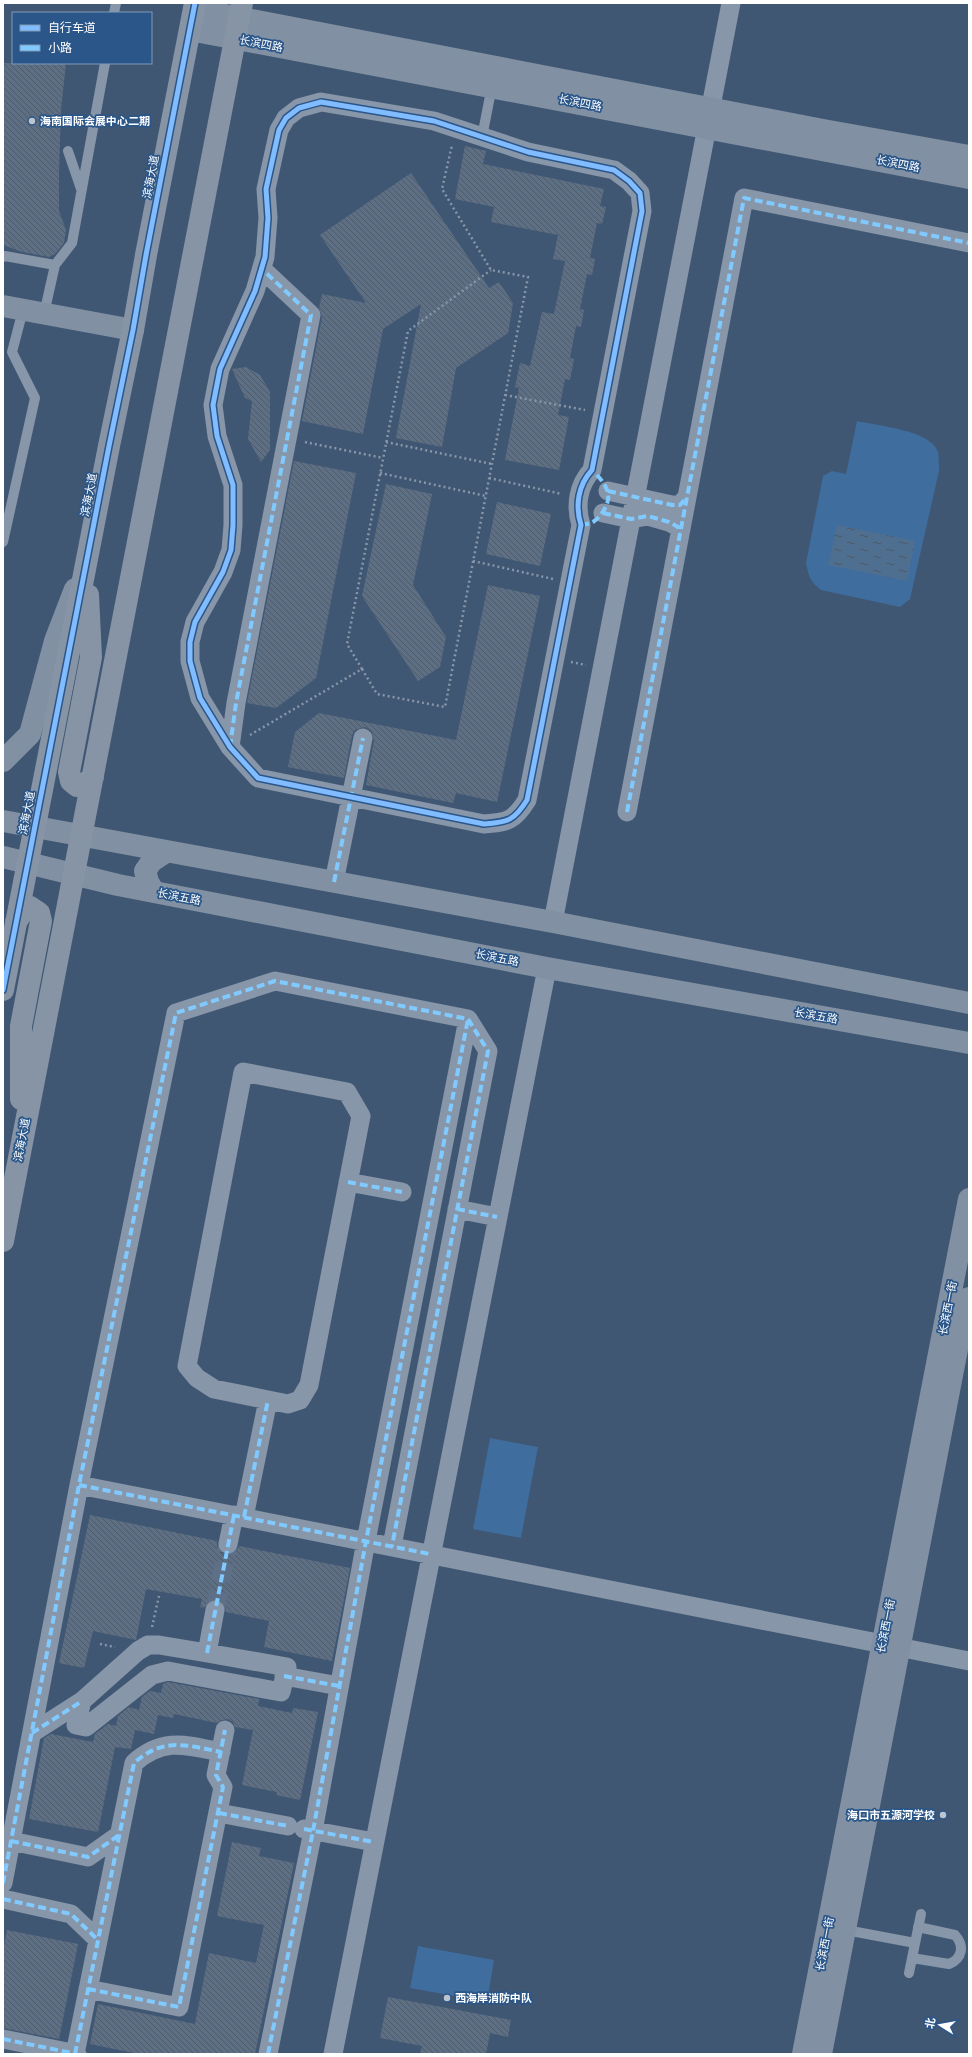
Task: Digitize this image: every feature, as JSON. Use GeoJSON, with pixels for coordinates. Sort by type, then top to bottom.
{"type":"FeatureCollection","features":[{"type":"Feature","properties":{"kind":"highway","name":"滨海大道"},"geometry":{"type":"LineString","coordinates":[[3,990],[86,560],[133,330],[147,247],[194,6]]}},
{"type":"Feature","properties":{"kind":"highway","name":"滨海大道"},"geometry":{"type":"LineString","coordinates":[[3,1241],[241,10]]}},
{"type":"Feature","properties":{"kind":"highway"},"geometry":{"type":"LineString","coordinates":[[86,560],[91,657],[69,772],[71,782],[77,786],[84,785],[93,778]]}},
{"type":"Feature","properties":{"kind":"highway"},"geometry":{"type":"LineString","coordinates":[[16,922],[23,911],[30,907],[39,913],[41,921],[20,1026],[21,1148]]}},
{"type":"Feature","properties":{"kind":"main road","name":"长滨四路"},"geometry":{"type":"LineString","coordinates":[[194,6],[241,10],[969,178]]}},
{"type":"Feature","properties":{"kind":"main road","name":"长滨四路"},"geometry":{"type":"LineString","coordinates":[[190,30],[492,86],[708,117],[816,129],[969,156]]}},
{"type":"Feature","properties":{"kind":"main road"},"geometry":{"type":"LineString","coordinates":[[13,308],[133,330]]}},
{"type":"Feature","properties":{"kind":"main road"},"geometry":{"type":"LineString","coordinates":[[3,761],[30,734],[55,641],[86,560]]}},
{"type":"Feature","properties":{"kind":"main road"},"geometry":{"type":"LineString","coordinates":[[3,821],[553,922],[969,1003]]}},
{"type":"Feature","properties":{"kind":"main road"},"geometry":{"type":"LineString","coordinates":[[154,892],[148,882],[145,871],[152,861],[166,852]]}},
{"type":"Feature","properties":{"kind":"main road","name":"长滨五路"},"geometry":{"type":"LineString","coordinates":[[3,857],[74,875],[154,892],[547,968],[969,1044]]}},
{"type":"Feature","properties":{"kind":"main road","name":"长滨西一街"},"geometry":{"type":"LineString","coordinates":[[821,2054],[846,1930],[891,1646],[969,1199]]}},
{"type":"Feature","properties":{"kind":"main road","name":"长滨西一街"},"geometry":{"type":"LineString","coordinates":[[803,2054],[891,1646],[969,1298]]}},
{"type":"Feature","properties":{"kind":"street"},"geometry":{"type":"LineString","coordinates":[[553,922],[630,518],[731,3]]}},
{"type":"Feature","properties":{"kind":"street"},"geometry":{"type":"LineString","coordinates":[[321,102],[434,121],[482,137],[528,152],[614,170],[640,193],[642,211],[592,470],[586,476],[579,497],[577,508],[581,525],[527,800],[518,815],[503,822],[484,824],[258,778],[230,747],[200,698],[190,661],[190,642],[195,622],[223,572],[231,550],[234,525],[232,485],[216,436],[213,405],[220,369],[256,291],[262,269],[265,257],[268,218],[266,189],[278,137],[286,118],[299,108],[321,102]]}},
{"type":"Feature","properties":{"kind":"street"},"geometry":{"type":"LineString","coordinates":[[627,812],[744,198],[969,243]]}},
{"type":"Feature","properties":{"kind":"street"},"geometry":{"type":"LineString","coordinates":[[230,747],[236,703],[311,315],[262,269]]}},
{"type":"Feature","properties":{"kind":"street"},"geometry":{"type":"LineString","coordinates":[[581,525],[592,523],[603,513],[608,491],[600,478],[592,470]]}},
{"type":"Feature","properties":{"kind":"street"},"geometry":{"type":"LineString","coordinates":[[608,491],[672,505],[680,505],[687,497]]}},
{"type":"Feature","properties":{"kind":"street"},"geometry":{"type":"LineString","coordinates":[[603,513],[630,518],[648,516],[669,522],[678,527],[680,534]]}},
{"type":"Feature","properties":{"kind":"street"},"geometry":{"type":"LineString","coordinates":[[334,882],[363,738]]}},
{"type":"Feature","properties":{"kind":"street"},"geometry":{"type":"LineString","coordinates":[[333,2054],[430,1554],[547,968]]}},
{"type":"Feature","properties":{"kind":"street"},"geometry":{"type":"LineString","coordinates":[[3,1882],[79,1485],[176,1013],[275,981],[468,1019],[488,1051],[392,1546]]}},
{"type":"Feature","properties":{"kind":"street"},"geometry":{"type":"LineString","coordinates":[[268,2054],[302,1828],[339,1686],[468,1019]]}},
{"type":"Feature","properties":{"kind":"street"},"geometry":{"type":"LineString","coordinates":[[243,1072],[347,1092],[361,1116],[348,1182],[309,1385],[300,1400],[288,1404],[214,1389],[197,1378],[188,1366],[243,1072]]}},
{"type":"Feature","properties":{"kind":"street"},"geometry":{"type":"LineString","coordinates":[[348,1182],[402,1192]]}},
{"type":"Feature","properties":{"kind":"street"},"geometry":{"type":"LineString","coordinates":[[457,1209],[497,1217]]}},
{"type":"Feature","properties":{"kind":"street"},"geometry":{"type":"LineString","coordinates":[[228,1544],[239,1516],[268,1400]]}},
{"type":"Feature","properties":{"kind":"street"},"geometry":{"type":"LineString","coordinates":[[79,1485],[969,1661]]}},
{"type":"Feature","properties":{"kind":"street"},"geometry":{"type":"LineString","coordinates":[[207,1653],[215,1610]]}},
{"type":"Feature","properties":{"kind":"street"},"geometry":{"type":"LineString","coordinates":[[32,1733],[82,1700],[138,1651],[148,1646],[159,1645],[287,1667],[281,1692],[168,1672],[152,1675],[86,1727],[76,1725],[82,1700]]}},
{"type":"Feature","properties":{"kind":"street"},"geometry":{"type":"LineString","coordinates":[[284,1676],[339,1686]]}},
{"type":"Feature","properties":{"kind":"street"},"geometry":{"type":"LineString","coordinates":[[88,1989],[179,2007],[219,1813],[223,1787],[216,1776],[225,1730]]}},
{"type":"Feature","properties":{"kind":"street"},"geometry":{"type":"LineString","coordinates":[[3,2039],[76,2054],[118,1835],[134,1763],[147,1751],[165,1746],[184,1745],[220,1752]]}},
{"type":"Feature","properties":{"kind":"street"},"geometry":{"type":"LineString","coordinates":[[219,1813],[374,1842]]}},
{"type":"Feature","properties":{"kind":"street"},"geometry":{"type":"LineString","coordinates":[[11,1841],[88,1857],[118,1835]]}},
{"type":"Feature","properties":{"kind":"street"},"geometry":{"type":"LineString","coordinates":[[3,1899],[71,1914],[98,1940]]}},
{"type":"Feature","properties":{"kind":"lane"},"geometry":{"type":"LineString","coordinates":[[44,314],[55,265],[72,244],[105,64]]}},
{"type":"Feature","properties":{"kind":"lane"},"geometry":{"type":"LineString","coordinates":[[482,137],[492,86]]}},
{"type":"Feature","properties":{"kind":"lane"},"geometry":{"type":"LineString","coordinates":[[68,151],[82,191]]}},
{"type":"Feature","properties":{"kind":"lane"},"geometry":{"type":"LineString","coordinates":[[4,256],[55,265]]}},
{"type":"Feature","properties":{"kind":"lane"},"geometry":{"type":"LineString","coordinates":[[3,542],[35,398],[12,352],[13,308]]}},
{"type":"Feature","properties":{"kind":"lane"},"geometry":{"type":"LineString","coordinates":[[909,1973],[921,1914]]}},
{"type":"Feature","properties":{"kind":"lane"},"geometry":{"type":"LineString","coordinates":[[912,1958],[949,1964],[954,1962],[961,1953],[960,1944],[955,1936],[918,1927]]}},
{"type":"Feature","properties":{"kind":"lane"},"geometry":{"type":"LineString","coordinates":[[846,1930],[915,1943]]}},
{"type":"Feature","properties":{"kind":"path"},"geometry":{"type":"LineString","coordinates":[[456,129],[442,189],[492,270]]}},
{"type":"Feature","properties":{"kind":"path"},"geometry":{"type":"LineString","coordinates":[[492,270],[528,276],[505,395],[445,707],[377,694],[347,644],[408,331],[492,270]]}},
{"type":"Feature","properties":{"kind":"path"},"geometry":{"type":"LineString","coordinates":[[505,395],[603,414]]}},
{"type":"Feature","properties":{"kind":"path"},"geometry":{"type":"LineString","coordinates":[[287,438],[383,458]]}},
{"type":"Feature","properties":{"kind":"path"},"geometry":{"type":"LineString","coordinates":[[386,442],[492,464]]}},
{"type":"Feature","properties":{"kind":"path"},"geometry":{"type":"LineString","coordinates":[[380,473],[486,496]]}},
{"type":"Feature","properties":{"kind":"path"},"geometry":{"type":"LineString","coordinates":[[489,478],[579,497]]}},
{"type":"Feature","properties":{"kind":"path"},"geometry":{"type":"LineString","coordinates":[[473,561],[570,583]]}},
{"type":"Feature","properties":{"kind":"path"},"geometry":{"type":"LineString","coordinates":[[230,747],[362,669]]}},
{"type":"Feature","properties":{"kind":"path"},"geometry":{"type":"LineString","coordinates":[[148,1646],[159,1596]]}},
{"type":"Feature","properties":{"kind":"shaded area"},"geometry":{"type":"Polygon","coordinates":[[[857,421],[890,427],[915,434],[933,445],[938,452],[939,471],[910,599],[900,607],[821,590],[812,582],[806,563],[823,476],[832,471],[846,474],[857,421]]]}},
{"type":"Feature","properties":{"kind":"shaded area"},"geometry":{"type":"Polygon","coordinates":[[[490,1438],[538,1447],[521,1538],[473,1529],[490,1438]]]}},
{"type":"Feature","properties":{"kind":"shaded area"},"geometry":{"type":"Polygon","coordinates":[[[418,1946],[494,1960],[487,2002],[410,1988],[418,1946]]]}},
{"type":"Feature","properties":{"kind":"water"},"geometry":{"type":"Polygon","coordinates":[[[837,525],[915,541],[907,581],[828,565],[837,525]]]}},
{"type":"Feature","properties":{"kind":"building","name":"海南国际会展中心二期"},"geometry":{"type":"Polygon","coordinates":[[[3,63],[66,64],[61,110],[59,172],[59,211],[66,230],[64,243],[55,254],[49,257],[22,252],[3,245],[3,63]]]}},
{"type":"Feature","properties":{"kind":"building"},"geometry":{"type":"Polygon","coordinates":[[[465,146],[486,151],[483,164],[604,189],[600,206],[606,207],[602,224],[597,223],[590,258],[595,259],[592,275],[587,274],[580,309],[584,310],[581,327],[576,326],[570,358],[574,359],[570,380],[565,379],[558,415],[569,417],[559,470],[505,460],[519,388],[515,387],[520,363],[530,366],[542,312],[554,314],[565,261],[553,259],[558,235],[491,222],[494,207],[455,199],[465,146]]]}},
{"type":"Feature","properties":{"kind":"building"},"geometry":{"type":"Polygon","coordinates":[[[411,173],[489,288],[499,282],[513,303],[508,333],[456,368],[442,447],[396,438],[421,304],[383,329],[363,434],[302,421],[322,317],[319,308],[322,294],[366,303],[320,235],[411,173]]]}},
{"type":"Feature","properties":{"kind":"building"},"geometry":{"type":"Polygon","coordinates":[[[246,367],[260,375],[270,392],[270,450],[261,462],[248,439],[252,401],[245,398],[232,369],[246,367]]]}},
{"type":"Feature","properties":{"kind":"building"},"geometry":{"type":"Polygon","coordinates":[[[294,461],[356,473],[316,678],[276,708],[247,703],[294,461]]]}},
{"type":"Feature","properties":{"kind":"building"},"geometry":{"type":"Polygon","coordinates":[[[386,484],[432,494],[413,585],[446,637],[440,667],[418,681],[362,596],[386,484]]]}},
{"type":"Feature","properties":{"kind":"building"},"geometry":{"type":"Polygon","coordinates":[[[497,502],[551,514],[540,566],[486,554],[497,502]]]}},
{"type":"Feature","properties":{"kind":"building"},"geometry":{"type":"Polygon","coordinates":[[[488,585],[540,596],[497,802],[456,793],[453,803],[366,785],[374,740],[371,730],[365,727],[355,730],[352,735],[344,778],[288,767],[295,732],[319,713],[456,740],[488,585]]]}},
{"type":"Feature","properties":{"kind":"building"},"geometry":{"type":"Polygon","coordinates":[[[90,1515],[217,1541],[217,1547],[220,1552],[226,1555],[236,1552],[239,1546],[350,1568],[332,1661],[264,1647],[269,1621],[226,1612],[225,1606],[217,1599],[211,1600],[204,1608],[200,1607],[202,1599],[146,1589],[136,1640],[93,1631],[84,1668],[59,1663],[90,1515]]]}},
{"type":"Feature","properties":{"kind":"building"},"geometry":{"type":"Polygon","coordinates":[[[168,1682],[259,1699],[258,1706],[292,1713],[293,1708],[318,1712],[300,1800],[276,1795],[277,1792],[242,1785],[253,1730],[235,1727],[233,1722],[228,1719],[217,1723],[174,1714],[173,1718],[158,1715],[154,1734],[135,1730],[131,1749],[115,1747],[98,1832],[29,1819],[44,1738],[51,1734],[93,1742],[95,1734],[108,1724],[116,1726],[118,1716],[129,1707],[139,1710],[142,1697],[150,1691],[161,1693],[163,1684],[168,1682]]]}},
{"type":"Feature","properties":{"kind":"building"},"geometry":{"type":"Polygon","coordinates":[[[232,1842],[261,1848],[259,1856],[294,1863],[255,2054],[139,2054],[90,2044],[98,2004],[195,2024],[209,1953],[256,1963],[264,1925],[217,1916],[232,1842]]]}},
{"type":"Feature","properties":{"kind":"building"},"geometry":{"type":"Polygon","coordinates":[[[7,1930],[78,1944],[59,2039],[3,2028],[3,1950],[7,1930]]]}},
{"type":"Feature","properties":{"kind":"building"},"geometry":{"type":"Polygon","coordinates":[[[388,1997],[511,2020],[508,2037],[490,2033],[486,2054],[420,2054],[422,2046],[380,2038],[388,1997]]]}},
{"type":"Feature","properties":{"kind":"tunnel"},"geometry":{"type":"LineString","coordinates":[[215,1610],[228,1544]]}},
{"type":"Feature","properties":{"kind":"marked path"},"geometry":{"type":"LineString","coordinates":[[627,812],[744,198],[969,243]]}},
{"type":"Feature","properties":{"kind":"marked path"},"geometry":{"type":"LineString","coordinates":[[230,747],[236,703],[311,315],[262,269]]}},
{"type":"Feature","properties":{"kind":"marked path"},"geometry":{"type":"LineString","coordinates":[[581,525],[593,522],[603,512],[608,499],[607,490],[604,484],[592,470]]}},
{"type":"Feature","properties":{"kind":"marked path"},"geometry":{"type":"LineString","coordinates":[[608,491],[672,505],[680,505],[687,497]]}},
{"type":"Feature","properties":{"kind":"marked path"},"geometry":{"type":"LineString","coordinates":[[603,513],[631,519],[648,516],[669,522],[678,527],[680,533]]}},
{"type":"Feature","properties":{"kind":"marked path"},"geometry":{"type":"LineString","coordinates":[[334,882],[363,738]]}},
{"type":"Feature","properties":{"kind":"marked path"},"geometry":{"type":"LineString","coordinates":[[3,1883],[79,1485],[176,1013],[275,981],[468,1019],[488,1051],[392,1546]]}},
{"type":"Feature","properties":{"kind":"marked path"},"geometry":{"type":"LineString","coordinates":[[268,2054],[313,1831],[366,1541],[468,1019]]}},
{"type":"Feature","properties":{"kind":"marked path"},"geometry":{"type":"LineString","coordinates":[[348,1182],[402,1192]]}},
{"type":"Feature","properties":{"kind":"marked path"},"geometry":{"type":"LineString","coordinates":[[457,1209],[497,1217]]}},
{"type":"Feature","properties":{"kind":"marked path"},"geometry":{"type":"LineString","coordinates":[[244,1517],[268,1400]]}},
{"type":"Feature","properties":{"kind":"marked path"},"geometry":{"type":"LineString","coordinates":[[79,1485],[430,1554]]}},
{"type":"Feature","properties":{"kind":"marked path"},"geometry":{"type":"LineString","coordinates":[[207,1653],[234,1515]]}},
{"type":"Feature","properties":{"kind":"marked path"},"geometry":{"type":"LineString","coordinates":[[284,1676],[339,1686]]}},
{"type":"Feature","properties":{"kind":"marked path"},"geometry":{"type":"LineString","coordinates":[[32,1733],[82,1701]]}},
{"type":"Feature","properties":{"kind":"marked path"},"geometry":{"type":"LineString","coordinates":[[88,1989],[179,2007],[223,1787],[216,1775],[225,1730]]}},
{"type":"Feature","properties":{"kind":"marked path"},"geometry":{"type":"LineString","coordinates":[[75,2054],[134,1763],[155,1749],[165,1746],[175,1745],[197,1747],[221,1752]]}},
{"type":"Feature","properties":{"kind":"marked path"},"geometry":{"type":"LineString","coordinates":[[219,1813],[288,1826]]}},
{"type":"Feature","properties":{"kind":"marked path"},"geometry":{"type":"LineString","coordinates":[[304,1829],[374,1842]]}},
{"type":"Feature","properties":{"kind":"marked path"},"geometry":{"type":"LineString","coordinates":[[11,1841],[88,1857],[119,1835]]}},
{"type":"Feature","properties":{"kind":"marked path"},"geometry":{"type":"LineString","coordinates":[[3,1899],[71,1914],[98,1940]]}},
{"type":"Feature","properties":{"kind":"marked path"},"geometry":{"type":"LineString","coordinates":[[3,2039],[77,2054]]}},
{"type":"Feature","properties":{"kind":"cycle path"},"geometry":{"type":"LineString","coordinates":[[3,990],[133,330],[195,3]]}},
{"type":"Feature","properties":{"kind":"cycle path"},"geometry":{"type":"LineString","coordinates":[[321,102],[434,121],[528,152],[614,170],[629,181],[640,193],[642,211],[592,470],[587,476],[579,496],[578,510],[581,525],[527,800],[514,816],[505,821],[484,824],[258,778],[230,747],[200,698],[190,661],[190,642],[195,622],[223,572],[231,550],[233,525],[233,485],[217,436],[213,405],[220,369],[255,291],[265,257],[268,218],[266,189],[279,130],[286,118],[299,108],[321,102]]}},
{"type":"Feature","properties":{"kind":"place","name":"海南国际会展中心二期"},"geometry":{"type":"Point","coordinates":[32,121]}},
{"type":"Feature","properties":{"kind":"place","name":"海口市五源河学校"},"geometry":{"type":"Point","coordinates":[943,1815]}},
{"type":"Feature","properties":{"kind":"place","name":"西海岸消防中队"},"geometry":{"type":"Point","coordinates":[447,1998]}}]}
